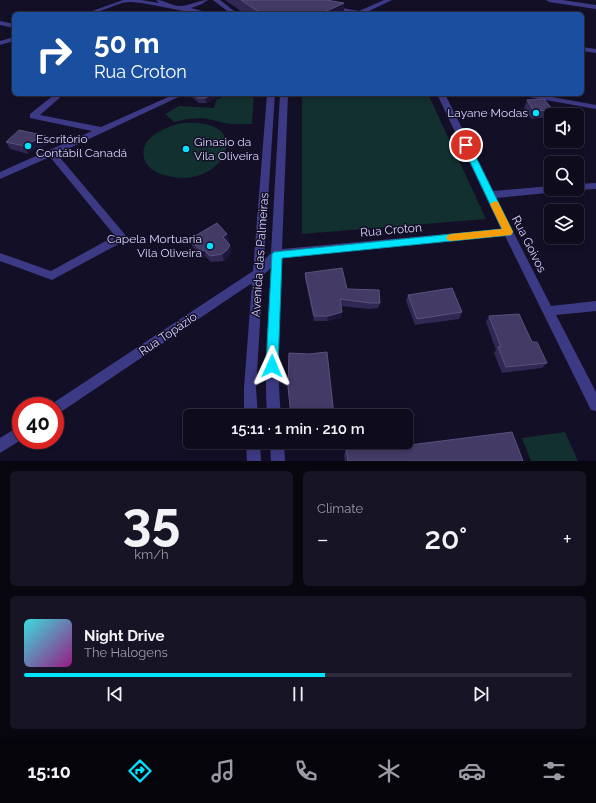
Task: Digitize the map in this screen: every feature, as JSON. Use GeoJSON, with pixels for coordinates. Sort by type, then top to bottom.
{"type":"FeatureCollection","features":[{"type":"Feature","properties":{"kind":"street"},"geometry":{"type":"LineString","coordinates":[[93,12],[129,0],[199,12]]}},
{"type":"Feature","properties":{"kind":"street"},"geometry":{"type":"LineString","coordinates":[[159,0],[163,4],[173,7],[193,6],[205,0]]}},
{"type":"Feature","properties":{"kind":"street"},"geometry":{"type":"LineString","coordinates":[[216,0],[231,12]]}},
{"type":"Feature","properties":{"kind":"street"},"geometry":{"type":"LineString","coordinates":[[365,12],[389,0]]}},
{"type":"Feature","properties":{"kind":"street"},"geometry":{"type":"LineString","coordinates":[[549,0],[596,7]]}},
{"type":"Feature","properties":{"kind":"street"},"geometry":{"type":"LineString","coordinates":[[324,7],[350,12]]}},
{"type":"Feature","properties":{"kind":"street"},"geometry":{"type":"LineString","coordinates":[[0,23],[12,26]]}},
{"type":"Feature","properties":{"kind":"street"},"geometry":{"type":"LineString","coordinates":[[0,43],[12,40]]}},
{"type":"Feature","properties":{"kind":"street"},"geometry":{"type":"LineString","coordinates":[[584,49],[596,51]]}},
{"type":"Feature","properties":{"kind":"street"},"geometry":{"type":"LineString","coordinates":[[58,96],[33,116],[101,130]]}},
{"type":"Feature","properties":{"kind":"street"},"geometry":{"type":"LineString","coordinates":[[0,176],[177,96]]}},
{"type":"Feature","properties":{"kind":"street","name":"Avenida das Palmeiras"},"geometry":{"type":"LineString","coordinates":[[252,409],[250,388],[259,274],[270,96]]}},
{"type":"Feature","properties":{"kind":"street","name":"Avenida das Palmeiras"},"geometry":{"type":"LineString","coordinates":[[273,409],[272,353],[284,96]]}},
{"type":"Feature","properties":{"kind":"street","name":"Rua Goivos"},"geometry":{"type":"LineString","coordinates":[[443,96],[508,232],[596,405]]}},
{"type":"Feature","properties":{"kind":"street"},"geometry":{"type":"LineString","coordinates":[[534,96],[596,107]]}},
{"type":"Feature","properties":{"kind":"street"},"geometry":{"type":"LineString","coordinates":[[0,257],[52,276],[122,237],[52,153]]}},
{"type":"Feature","properties":{"kind":"street"},"geometry":{"type":"LineString","coordinates":[[584,187],[596,186]]}},
{"type":"Feature","properties":{"kind":"street"},"geometry":{"type":"LineString","coordinates":[[490,195],[544,190]]}},
{"type":"Feature","properties":{"kind":"street","name":"Rua Croton"},"geometry":{"type":"LineString","coordinates":[[277,254],[508,232]]}},
{"type":"Feature","properties":{"kind":"street","name":"Rua Topázio"},"geometry":{"type":"LineString","coordinates":[[64,404],[259,274],[277,254]]}},
{"type":"Feature","properties":{"kind":"street"},"geometry":{"type":"LineString","coordinates":[[548,311],[596,306]]}},
{"type":"Feature","properties":{"kind":"street"},"geometry":{"type":"LineString","coordinates":[[0,446],[12,438]]}},
{"type":"Feature","properties":{"kind":"street"},"geometry":{"type":"LineString","coordinates":[[253,449],[254,461]]}},
{"type":"Feature","properties":{"kind":"street"},"geometry":{"type":"LineString","coordinates":[[277,449],[278,461]]}},
{"type":"Feature","properties":{"kind":"green space"},"geometry":{"type":"Polygon","coordinates":[[[225,96],[254,96],[252,124],[230,124],[203,118],[174,122],[165,114],[179,106],[214,108],[216,100],[225,96]]]}},
{"type":"Feature","properties":{"kind":"green space"},"geometry":{"type":"Polygon","coordinates":[[[302,96],[429,96],[486,219],[302,234],[302,96]]]}},
{"type":"Feature","properties":{"kind":"green space","name":"Ginasio da Vila Oliveira"},"geometry":{"type":"Polygon","coordinates":[[[183,123],[207,124],[221,131],[226,142],[224,154],[216,165],[203,174],[185,178],[158,173],[149,167],[145,161],[144,151],[146,144],[150,138],[162,130],[183,123]]]}},
{"type":"Feature","properties":{"kind":"green space"},"geometry":{"type":"Polygon","coordinates":[[[565,432],[578,461],[531,461],[522,438],[565,432]]]}},
{"type":"Feature","properties":{"kind":"building"},"geometry":{"type":"Polygon","coordinates":[[[241,0],[326,0],[344,3],[324,12],[259,12],[241,0]]]}},
{"type":"Feature","properties":{"kind":"building"},"geometry":{"type":"Polygon","coordinates":[[[196,96],[210,96],[205,98],[198,98],[196,96]]]}},
{"type":"Feature","properties":{"kind":"building"},"geometry":{"type":"Polygon","coordinates":[[[544,99],[551,108],[544,108],[544,110],[534,111],[527,100],[544,99]]]}},
{"type":"Feature","properties":{"kind":"building"},"geometry":{"type":"Polygon","coordinates":[[[19,130],[46,136],[24,146],[6,142],[19,130]]]}},
{"type":"Feature","properties":{"kind":"building","name":"Capela Mortuaria Vila Oliveira"},"geometry":{"type":"Polygon","coordinates":[[[217,223],[227,234],[223,237],[230,245],[222,254],[210,256],[204,250],[201,251],[190,239],[217,223]]]}},
{"type":"Feature","properties":{"kind":"building"},"geometry":{"type":"Polygon","coordinates":[[[342,268],[347,289],[379,290],[380,303],[340,299],[342,312],[328,316],[314,316],[305,273],[342,268]]]}},
{"type":"Feature","properties":{"kind":"building"},"geometry":{"type":"Polygon","coordinates":[[[452,288],[462,312],[417,319],[408,295],[452,288]]]}},
{"type":"Feature","properties":{"kind":"building"},"geometry":{"type":"Polygon","coordinates":[[[519,314],[532,342],[537,342],[547,363],[506,367],[498,347],[501,347],[489,316],[519,314]]]}},
{"type":"Feature","properties":{"kind":"building"},"geometry":{"type":"Polygon","coordinates":[[[327,352],[333,409],[290,409],[288,387],[289,353],[309,354],[327,352]]]}},
{"type":"Feature","properties":{"kind":"building"},"geometry":{"type":"Polygon","coordinates":[[[512,432],[523,461],[348,461],[346,449],[413,449],[413,445],[512,432]]]}},
{"type":"Feature","properties":{"kind":"slow traffic"},"geometry":{"type":"LineString","coordinates":[[451,238],[508,232],[495,204]]}},
{"type":"Feature","properties":{"kind":"place","name":"Layane Modas"},"geometry":{"type":"Point","coordinates":[536,113]}},
{"type":"Feature","properties":{"kind":"place","name":"Escritório Contábil Canadá"},"geometry":{"type":"Point","coordinates":[28,146]}},
{"type":"Feature","properties":{"kind":"place","name":"Ginasio da Vila Oliveira"},"geometry":{"type":"Point","coordinates":[186,149]}},
{"type":"Feature","properties":{"kind":"place","name":"Capela Mortuaria Vila Oliveira"},"geometry":{"type":"Point","coordinates":[210,246]}},
{"type":"Feature","properties":{"kind":"route"},"geometry":{"type":"LineString","coordinates":[[272,366],[277,254],[508,232],[466,145]]}}]}
